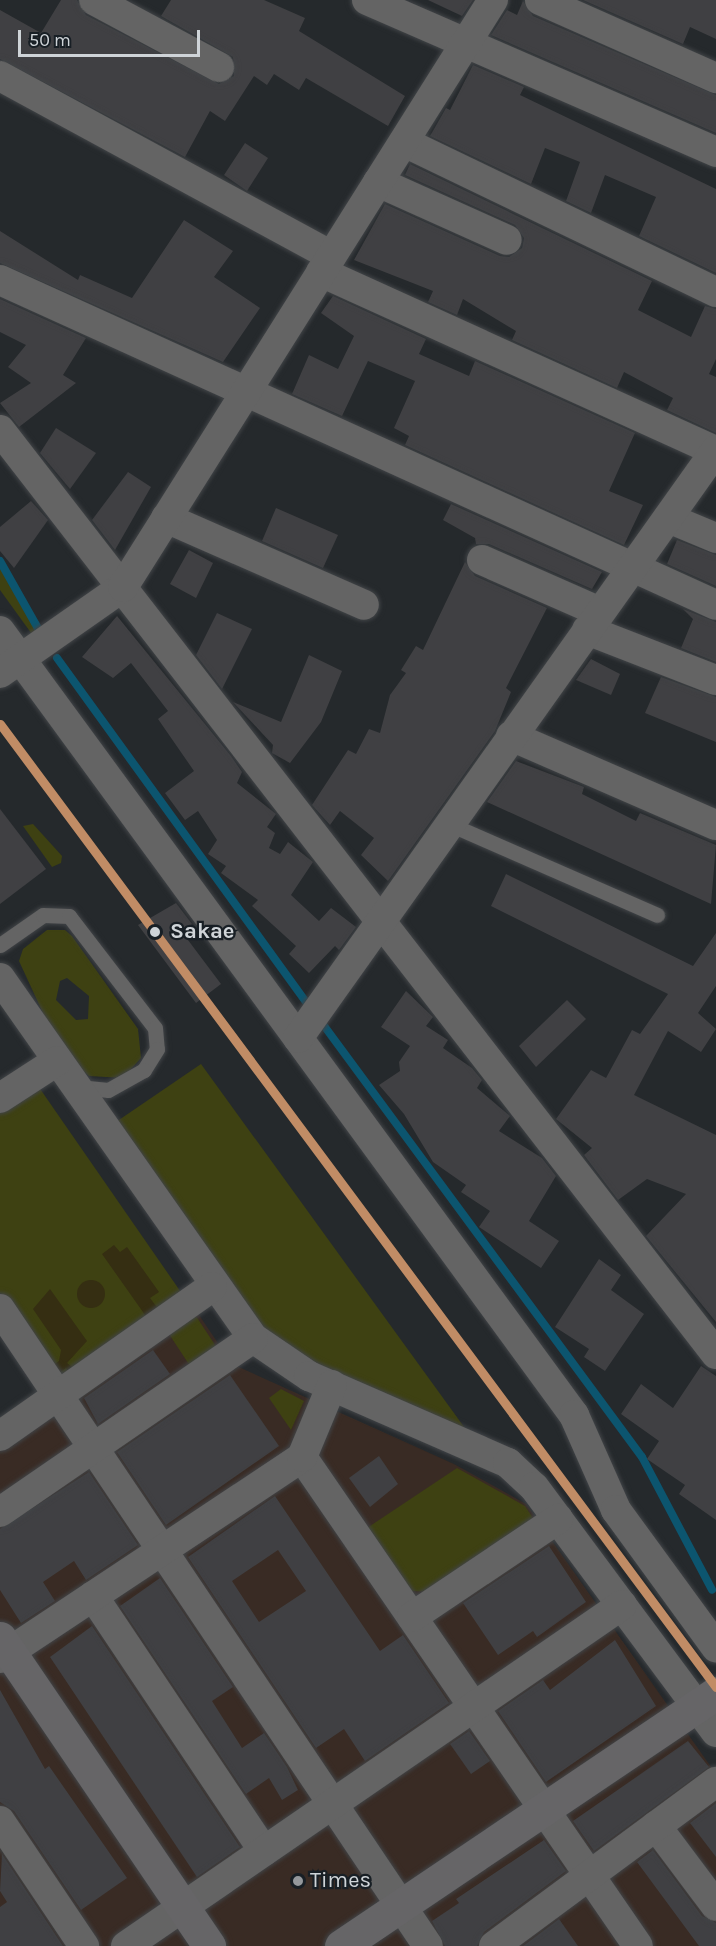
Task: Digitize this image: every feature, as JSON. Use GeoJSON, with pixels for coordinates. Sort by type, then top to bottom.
{"type":"FeatureCollection","features":[{"type":"Feature","properties":{"kind":"street"},"geometry":{"type":"LineString","coordinates":[[94,0],[219,67]]}},
{"type":"Feature","properties":{"kind":"street"},"geometry":{"type":"LineString","coordinates":[[367,0],[716,152]]}},
{"type":"Feature","properties":{"kind":"street"},"geometry":{"type":"LineString","coordinates":[[10,666],[123,587],[493,0]]}},
{"type":"Feature","properties":{"kind":"street"},"geometry":{"type":"LineString","coordinates":[[540,0],[716,78]]}},
{"type":"Feature","properties":{"kind":"street"},"geometry":{"type":"LineString","coordinates":[[0,76],[326,264],[716,451],[298,1038]]}},
{"type":"Feature","properties":{"kind":"street"},"geometry":{"type":"LineString","coordinates":[[404,142],[716,292]]}},
{"type":"Feature","properties":{"kind":"street"},"geometry":{"type":"LineString","coordinates":[[378,182],[507,240]]}},
{"type":"Feature","properties":{"kind":"street"},"geometry":{"type":"LineString","coordinates":[[0,280],[716,605]]}},
{"type":"Feature","properties":{"kind":"street"},"geometry":{"type":"LineString","coordinates":[[0,430],[379,922],[713,1340]]}},
{"type":"Feature","properties":{"kind":"street"},"geometry":{"type":"LineString","coordinates":[[166,518],[364,605]]}},
{"type":"Feature","properties":{"kind":"street"},"geometry":{"type":"LineString","coordinates":[[668,518],[716,538]]}},
{"type":"Feature","properties":{"kind":"street"},"geometry":{"type":"LineString","coordinates":[[482,560],[594,621],[716,680]]}},
{"type":"Feature","properties":{"kind":"street"},"geometry":{"type":"LineString","coordinates":[[0,631],[10,666],[298,1038],[574,1415],[616,1510],[716,1647]]}},
{"type":"Feature","properties":{"kind":"street"},"geometry":{"type":"LineString","coordinates":[[511,736],[716,825]]}},
{"type":"Feature","properties":{"kind":"street"},"geometry":{"type":"LineString","coordinates":[[0,978],[212,1287],[253,1338],[286,1364],[508,1463],[558,1519],[622,1605],[706,1699],[716,1732]]}},
{"type":"Feature","properties":{"kind":"street"},"geometry":{"type":"LineString","coordinates":[[0,1098],[57,1061]]}},
{"type":"Feature","properties":{"kind":"street"},"geometry":{"type":"LineString","coordinates":[[0,1436],[212,1287]]}},
{"type":"Feature","properties":{"kind":"street"},"geometry":{"type":"LineString","coordinates":[[0,1309],[335,1803],[428,1946]]}},
{"type":"Feature","properties":{"kind":"street"},"geometry":{"type":"LineString","coordinates":[[0,1512],[253,1338]]}},
{"type":"Feature","properties":{"kind":"street"},"geometry":{"type":"LineString","coordinates":[[209,1946],[3,1649],[93,1596],[302,1457],[332,1385]]}},
{"type":"Feature","properties":{"kind":"street"},"geometry":{"type":"LineString","coordinates":[[302,1457],[474,1707],[586,1877],[638,1946]]}},
{"type":"Feature","properties":{"kind":"street"},"geometry":{"type":"LineString","coordinates":[[412,1617],[558,1519]]}},
{"type":"Feature","properties":{"kind":"street"},"geometry":{"type":"LineString","coordinates":[[93,1596],[264,1851]]}},
{"type":"Feature","properties":{"kind":"street"},"geometry":{"type":"LineString","coordinates":[[126,1946],[622,1605]]}},
{"type":"Feature","properties":{"kind":"street"},"geometry":{"type":"LineString","coordinates":[[341,1946],[706,1699]]}},
{"type":"Feature","properties":{"kind":"street"},"geometry":{"type":"LineString","coordinates":[[494,1946],[716,1782]]}},
{"type":"Feature","properties":{"kind":"street"},"geometry":{"type":"LineString","coordinates":[[0,1821],[84,1946]]}},
{"type":"Feature","properties":{"kind":"street"},"geometry":{"type":"LineString","coordinates":[[656,1826],[716,1906]]}},
{"type":"Feature","properties":{"kind":"lane"},"geometry":{"type":"LineString","coordinates":[[449,824],[657,915]]}},
{"type":"Feature","properties":{"kind":"lane"},"geometry":{"type":"LineString","coordinates":[[0,945],[44,915],[69,916],[155,1029],[158,1049],[144,1070],[108,1090],[74,1086]]}},
{"type":"Feature","properties":{"kind":"shaded area"},"geometry":{"type":"Polygon","coordinates":[[[195,1309],[232,1364],[454,1464],[526,1504],[716,1774],[716,1946],[0,1946],[0,1442],[195,1309]]]}},
{"type":"Feature","properties":{"kind":"green space"},"geometry":{"type":"Polygon","coordinates":[[[0,568],[39,634],[34,637],[0,590],[0,568]]]}},
{"type":"Feature","properties":{"kind":"green space"},"geometry":{"type":"Polygon","coordinates":[[[33,824],[62,856],[61,863],[52,867],[23,826],[33,824]]]}},
{"type":"Feature","properties":{"kind":"green space"},"geometry":{"type":"Polygon","coordinates":[[[47,930],[65,930],[72,936],[138,1029],[141,1058],[123,1078],[89,1076],[60,1050],[19,961],[23,949],[47,930]],[[67,978],[60,981],[56,1000],[76,1020],[88,1019],[89,996],[67,978]]]}},
{"type":"Feature","properties":{"kind":"green space"},"geometry":{"type":"Polygon","coordinates":[[[201,1064],[467,1431],[318,1368],[268,1337],[113,1124],[201,1064]]]}},
{"type":"Feature","properties":{"kind":"green space"},"geometry":{"type":"Polygon","coordinates":[[[36,1083],[185,1298],[60,1384],[0,1293],[0,1107],[36,1083]]]}},
{"type":"Feature","properties":{"kind":"green space"},"geometry":{"type":"Polygon","coordinates":[[[194,1313],[219,1351],[192,1369],[167,1331],[194,1313]]]}},
{"type":"Feature","properties":{"kind":"green space"},"geometry":{"type":"Polygon","coordinates":[[[281,1389],[304,1401],[291,1430],[269,1398],[281,1389]]]}},
{"type":"Feature","properties":{"kind":"green space"},"geometry":{"type":"Polygon","coordinates":[[[457,1468],[525,1506],[535,1521],[430,1592],[412,1591],[364,1530],[457,1468]]]}},
{"type":"Feature","properties":{"kind":"sand"},"geometry":{"type":"Polygon","coordinates":[[[114,1245],[120,1252],[127,1247],[159,1292],[150,1298],[162,1314],[150,1322],[102,1254],[114,1245]]]}},
{"type":"Feature","properties":{"kind":"sand"},"geometry":{"type":"Polygon","coordinates":[[[91,1280],[101,1284],[105,1294],[101,1304],[91,1308],[81,1304],[77,1294],[81,1284],[91,1280]]]}},
{"type":"Feature","properties":{"kind":"sand"},"geometry":{"type":"Polygon","coordinates":[[[50,1289],[87,1341],[67,1363],[78,1372],[71,1376],[66,1368],[55,1376],[50,1368],[59,1361],[61,1350],[33,1309],[50,1289]]]}},
{"type":"Feature","properties":{"kind":"building"},"geometry":{"type":"Polygon","coordinates":[[[61,0],[77,0],[86,15],[219,84],[234,76],[233,57],[161,16],[171,0],[264,0],[305,18],[299,31],[405,96],[388,126],[306,78],[299,90],[274,74],[267,85],[254,76],[225,121],[210,111],[185,157],[0,59],[0,10],[41,33],[61,0]]]}},
{"type":"Feature","properties":{"kind":"building"},"geometry":{"type":"Polygon","coordinates":[[[428,0],[473,0],[462,16],[428,0]]]}},
{"type":"Feature","properties":{"kind":"building"},"geometry":{"type":"Polygon","coordinates":[[[583,0],[716,0],[716,39],[690,27],[683,44],[583,0]]]}},
{"type":"Feature","properties":{"kind":"building"},"geometry":{"type":"Polygon","coordinates":[[[523,1],[533,16],[716,95],[716,133],[491,35],[507,10],[517,15],[523,1]]]}},
{"type":"Feature","properties":{"kind":"building"},"geometry":{"type":"Polygon","coordinates":[[[473,65],[524,87],[520,95],[716,189],[716,273],[639,236],[656,197],[605,175],[591,213],[566,201],[580,162],[545,148],[531,184],[430,136],[446,108],[450,110],[473,65]]]}},
{"type":"Feature","properties":{"kind":"building"},"geometry":{"type":"Polygon","coordinates":[[[245,143],[268,158],[247,191],[224,175],[245,143]]]}},
{"type":"Feature","properties":{"kind":"building"},"geometry":{"type":"Polygon","coordinates":[[[410,164],[652,281],[638,310],[691,337],[705,306],[716,309],[716,359],[709,374],[716,377],[716,433],[667,410],[673,398],[624,372],[617,388],[512,340],[516,331],[463,299],[457,315],[428,302],[433,291],[354,260],[385,204],[500,256],[509,257],[522,248],[524,238],[515,225],[405,175],[410,164]]]}},
{"type":"Feature","properties":{"kind":"building"},"geometry":{"type":"Polygon","coordinates":[[[184,220],[233,251],[214,277],[260,308],[223,362],[0,263],[0,231],[78,280],[80,275],[132,298],[184,220]]]}},
{"type":"Feature","properties":{"kind":"building"},"geometry":{"type":"Polygon","coordinates":[[[333,296],[426,339],[419,354],[469,376],[475,361],[635,433],[609,491],[643,505],[624,545],[405,445],[409,436],[394,428],[415,381],[368,361],[342,416],[292,394],[309,355],[338,369],[354,336],[321,313],[333,296]]]}},
{"type":"Feature","properties":{"kind":"building"},"geometry":{"type":"Polygon","coordinates":[[[0,299],[86,338],[63,375],[76,383],[19,427],[0,403],[31,383],[8,367],[26,345],[0,332],[0,299]]]}},
{"type":"Feature","properties":{"kind":"building"},"geometry":{"type":"Polygon","coordinates":[[[56,428],[96,453],[70,489],[40,453],[56,428]]]}},
{"type":"Feature","properties":{"kind":"building"},"geometry":{"type":"Polygon","coordinates":[[[128,472],[151,487],[115,550],[92,520],[128,472]]]}},
{"type":"Feature","properties":{"kind":"building"},"geometry":{"type":"Polygon","coordinates":[[[31,501],[48,520],[14,568],[0,551],[0,527],[31,501]]]}},
{"type":"Feature","properties":{"kind":"building"},"geometry":{"type":"Polygon","coordinates":[[[451,504],[602,572],[592,589],[489,544],[476,544],[475,538],[443,520],[451,504]]]}},
{"type":"Feature","properties":{"kind":"building"},"geometry":{"type":"Polygon","coordinates":[[[276,508],[338,535],[323,568],[262,541],[276,508]]]}},
{"type":"Feature","properties":{"kind":"building"},"geometry":{"type":"Polygon","coordinates":[[[677,540],[716,555],[716,586],[667,564],[677,540]]]}},
{"type":"Feature","properties":{"kind":"building"},"geometry":{"type":"Polygon","coordinates":[[[189,550],[213,563],[196,598],[170,584],[189,550]]]}},
{"type":"Feature","properties":{"kind":"building"},"geometry":{"type":"Polygon","coordinates":[[[465,562],[475,576],[547,608],[506,688],[511,692],[495,731],[388,881],[361,855],[374,838],[340,811],[330,825],[312,805],[348,750],[356,754],[369,729],[380,733],[390,695],[406,673],[401,670],[416,646],[423,650],[465,562]]]}},
{"type":"Feature","properties":{"kind":"building"},"geometry":{"type":"Polygon","coordinates":[[[683,609],[716,622],[716,662],[681,648],[693,619],[683,609]]]}},
{"type":"Feature","properties":{"kind":"building"},"geometry":{"type":"Polygon","coordinates":[[[217,613],[252,629],[222,689],[196,655],[217,613]]]}},
{"type":"Feature","properties":{"kind":"building"},"geometry":{"type":"Polygon","coordinates":[[[117,616],[231,756],[242,772],[237,783],[276,814],[267,827],[275,833],[269,848],[280,854],[288,842],[313,862],[291,895],[319,921],[331,908],[356,927],[339,950],[335,946],[309,973],[289,954],[296,946],[252,906],[258,900],[221,873],[226,866],[208,854],[217,840],[198,811],[185,820],[165,793],[194,771],[158,719],[168,711],[131,663],[113,678],[82,657],[117,616]]]}},
{"type":"Feature","properties":{"kind":"building"},"geometry":{"type":"Polygon","coordinates":[[[309,655],[342,671],[321,722],[290,763],[272,753],[273,745],[233,702],[281,722],[309,655]]]}},
{"type":"Feature","properties":{"kind":"building"},"geometry":{"type":"Polygon","coordinates":[[[591,659],[620,674],[611,695],[576,680],[591,659]]]}},
{"type":"Feature","properties":{"kind":"building"},"geometry":{"type":"Polygon","coordinates":[[[661,677],[716,697],[716,742],[645,713],[661,677]]]}},
{"type":"Feature","properties":{"kind":"building"},"geometry":{"type":"Polygon","coordinates":[[[516,761],[584,787],[582,794],[636,821],[640,813],[716,845],[711,904],[487,802],[516,761]]]}},
{"type":"Feature","properties":{"kind":"building"},"geometry":{"type":"Polygon","coordinates":[[[0,809],[46,869],[0,904],[0,809]]]}},
{"type":"Feature","properties":{"kind":"building"},"geometry":{"type":"Polygon","coordinates":[[[506,874],[693,966],[716,933],[716,986],[698,1013],[716,1029],[701,1052],[668,1031],[634,1095],[716,1135],[716,1322],[646,1236],[686,1194],[647,1179],[618,1200],[584,1155],[592,1148],[556,1119],[591,1070],[606,1078],[632,1030],[640,1034],[668,994],[491,906],[506,874]]]}},
{"type":"Feature","properties":{"kind":"building"},"geometry":{"type":"Polygon","coordinates":[[[176,903],[192,924],[182,932],[221,984],[196,1003],[138,925],[176,903]]]}},
{"type":"Feature","properties":{"kind":"building"},"geometry":{"type":"Polygon","coordinates":[[[406,991],[433,1017],[426,1026],[448,1040],[443,1048],[472,1068],[482,1080],[477,1088],[510,1116],[499,1131],[542,1158],[556,1176],[529,1221],[559,1241],[541,1268],[479,1227],[490,1211],[461,1192],[466,1185],[433,1162],[404,1114],[379,1085],[400,1071],[399,1062],[410,1046],[381,1027],[406,991]]]}},
{"type":"Feature","properties":{"kind":"building"},"geometry":{"type":"Polygon","coordinates":[[[567,1000],[586,1019],[536,1067],[519,1046],[567,1000]]]}},
{"type":"Feature","properties":{"kind":"building"},"geometry":{"type":"Polygon","coordinates":[[[599,1259],[621,1275],[611,1290],[644,1314],[605,1371],[584,1357],[589,1349],[555,1327],[599,1259]]]}},
{"type":"Feature","properties":{"kind":"building"},"geometry":{"type":"Polygon","coordinates":[[[153,1350],[170,1374],[98,1424],[84,1398],[153,1350]]]}},
{"type":"Feature","properties":{"kind":"building"},"geometry":{"type":"Polygon","coordinates":[[[701,1366],[716,1376],[716,1520],[679,1494],[685,1485],[647,1459],[659,1441],[621,1414],[641,1384],[673,1408],[701,1366]]]}},
{"type":"Feature","properties":{"kind":"building"},"geometry":{"type":"Polygon","coordinates":[[[230,1375],[279,1446],[166,1525],[117,1452],[230,1375]]]}},
{"type":"Feature","properties":{"kind":"building"},"geometry":{"type":"Polygon","coordinates":[[[379,1456],[398,1484],[370,1507],[349,1478],[379,1456]]]}},
{"type":"Feature","properties":{"kind":"building"},"geometry":{"type":"Polygon","coordinates":[[[89,1472],[138,1545],[86,1580],[74,1561],[43,1582],[55,1601],[21,1623],[0,1590],[0,1529],[89,1472]]]}},
{"type":"Feature","properties":{"kind":"building"},"geometry":{"type":"Polygon","coordinates":[[[275,1496],[380,1651],[403,1635],[449,1703],[365,1761],[344,1729],[316,1748],[188,1557],[275,1496]],[[278,1550],[232,1581],[259,1622],[306,1591],[278,1550]]]}},
{"type":"Feature","properties":{"kind":"building"},"geometry":{"type":"Polygon","coordinates":[[[549,1546],[586,1602],[537,1637],[533,1631],[498,1655],[463,1603],[549,1546]]]}},
{"type":"Feature","properties":{"kind":"building"},"geometry":{"type":"Polygon","coordinates":[[[160,1578],[233,1687],[212,1701],[242,1748],[264,1733],[287,1767],[298,1790],[282,1800],[269,1778],[246,1794],[120,1606],[160,1578]]]}},
{"type":"Feature","properties":{"kind":"building"},"geometry":{"type":"Polygon","coordinates":[[[92,1626],[240,1847],[197,1877],[50,1657],[92,1626]]]}},
{"type":"Feature","properties":{"kind":"building"},"geometry":{"type":"Polygon","coordinates":[[[615,1640],[656,1706],[546,1782],[498,1711],[543,1680],[550,1690],[615,1640]]]}},
{"type":"Feature","properties":{"kind":"building"},"geometry":{"type":"Polygon","coordinates":[[[0,1690],[45,1769],[49,1766],[127,1878],[81,1910],[14,1811],[0,1802],[0,1690]]]}},
{"type":"Feature","properties":{"kind":"building"},"geometry":{"type":"Polygon","coordinates":[[[469,1731],[490,1761],[471,1774],[450,1744],[469,1731]]]}},
{"type":"Feature","properties":{"kind":"building"},"geometry":{"type":"Polygon","coordinates":[[[688,1741],[709,1767],[594,1851],[573,1821],[688,1741]]]}},
{"type":"Feature","properties":{"kind":"building"},"geometry":{"type":"Polygon","coordinates":[[[716,1803],[716,1857],[690,1823],[716,1803]]]}},
{"type":"Feature","properties":{"kind":"building"},"geometry":{"type":"Polygon","coordinates":[[[544,1840],[566,1871],[484,1932],[477,1946],[445,1946],[432,1921],[459,1903],[456,1899],[544,1840]]]}},
{"type":"Feature","properties":{"kind":"building"},"geometry":{"type":"Polygon","coordinates":[[[653,1850],[702,1916],[716,1923],[716,1946],[699,1946],[637,1862],[653,1850]]]}},
{"type":"Feature","properties":{"kind":"building"},"geometry":{"type":"Polygon","coordinates":[[[2,1854],[63,1946],[0,1946],[0,1907],[7,1902],[0,1891],[2,1854]]]}},
{"type":"Feature","properties":{"kind":"building"},"geometry":{"type":"Polygon","coordinates":[[[559,1919],[578,1946],[523,1946],[559,1919]]]}},
{"type":"Feature","properties":{"kind":"waterway"},"geometry":{"type":"LineString","coordinates":[[0,561],[40,632]]}},
{"type":"Feature","properties":{"kind":"waterway"},"geometry":{"type":"LineString","coordinates":[[57,658],[311,1009]]}},
{"type":"Feature","properties":{"kind":"waterway"},"geometry":{"type":"LineString","coordinates":[[322,1023],[642,1457],[712,1590]]}},
{"type":"Feature","properties":{"kind":"transit line"},"geometry":{"type":"LineString","coordinates":[[0,724],[716,1687]]}},
{"type":"Feature","properties":{"kind":"place","name":"Sakae"},"geometry":{"type":"Point","coordinates":[155,932]}},
{"type":"Feature","properties":{"kind":"place","name":"Times"},"geometry":{"type":"Point","coordinates":[298,1881]}}]}
